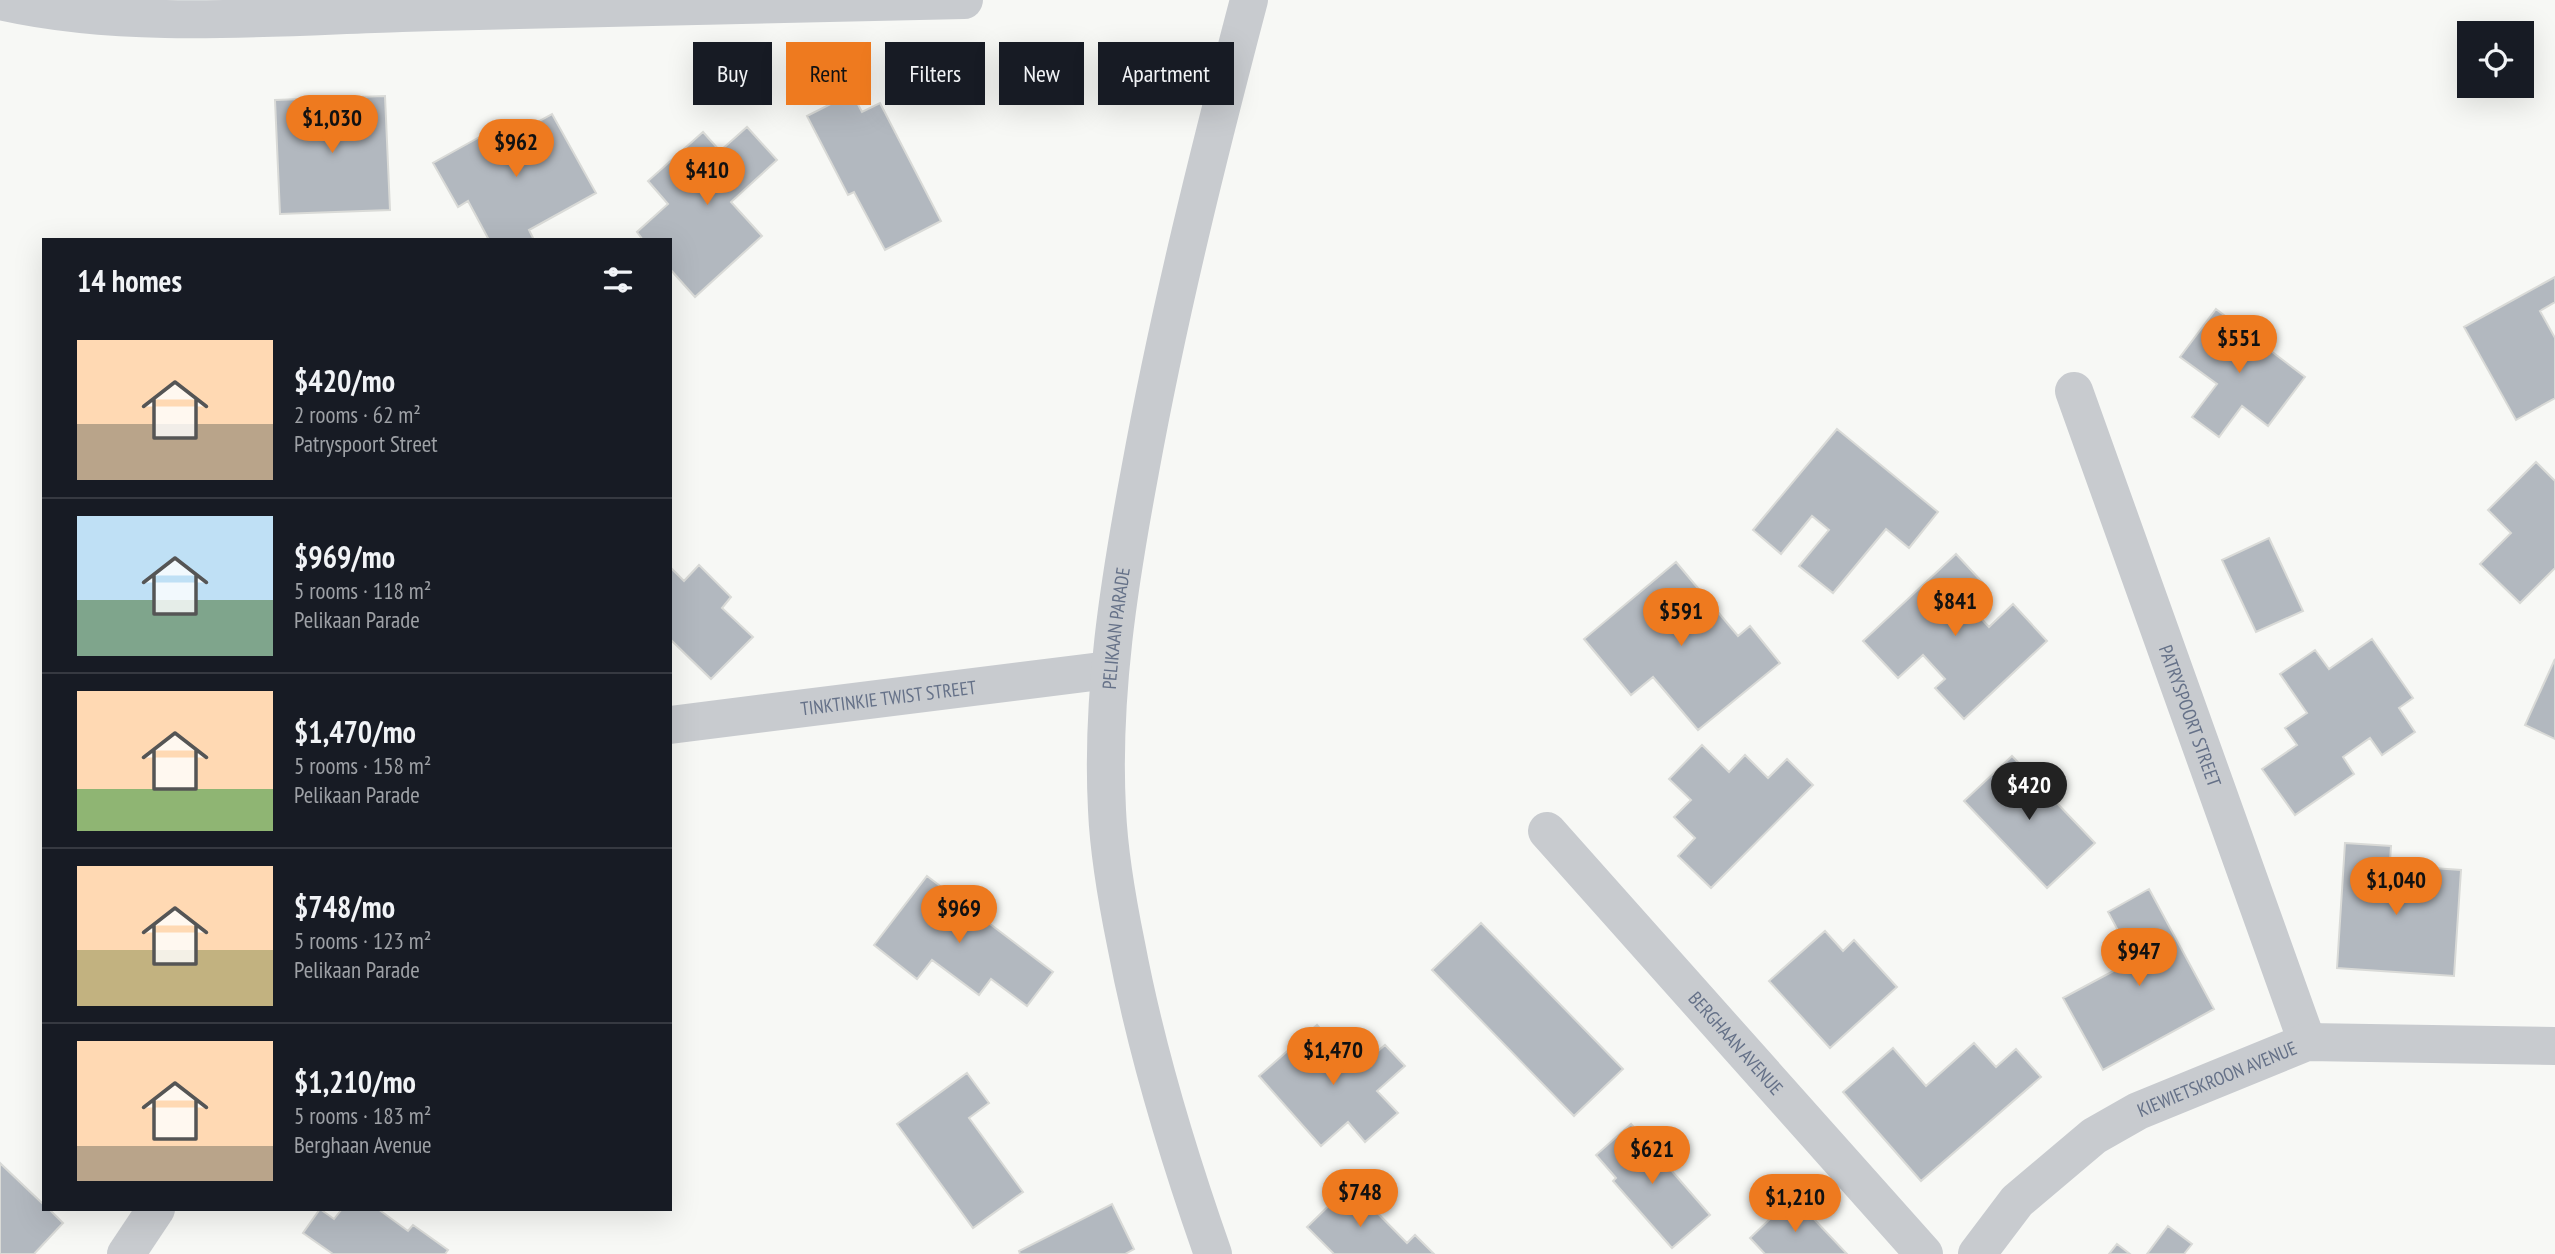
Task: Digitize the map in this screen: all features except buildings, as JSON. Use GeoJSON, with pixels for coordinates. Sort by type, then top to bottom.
{"type":"FeatureCollection","features":[{"type":"Feature","properties":{"kind":"street"},"geometry":{"type":"LineString","coordinates":[[0,1],[87,14],[190,19],[512,5],[964,0]]}},
{"type":"Feature","properties":{"kind":"street","name":"PELIKAAN PARADE"},"geometry":{"type":"LineString","coordinates":[[1213,1254],[1169,1120],[1143,1029],[1117,897],[1107,810],[1109,670],[1130,521],[1154,393],[1188,237],[1249,0]]}},
{"type":"Feature","properties":{"kind":"street","name":"PATRYSPOORT STREET"},"geometry":{"type":"LineString","coordinates":[[2074,391],[2307,1041]]}},
{"type":"Feature","properties":{"kind":"street","name":"TINKTINKIE TWIST STREET"},"geometry":{"type":"LineString","coordinates":[[672,725],[1109,670]]}},
{"type":"Feature","properties":{"kind":"street","name":"BERGHAAN AVENUE"},"geometry":{"type":"LineString","coordinates":[[1547,831],[1924,1254]]}},
{"type":"Feature","properties":{"kind":"street","name":"KIEWIETSKROON AVENUE"},"geometry":{"type":"LineString","coordinates":[[1977,1254],[2017,1201],[2094,1136],[2138,1111],[2307,1041],[2555,1045]]}},
{"type":"Feature","properties":{"kind":"street"},"geometry":{"type":"LineString","coordinates":[[126,1254],[155,1211]]}}]}
